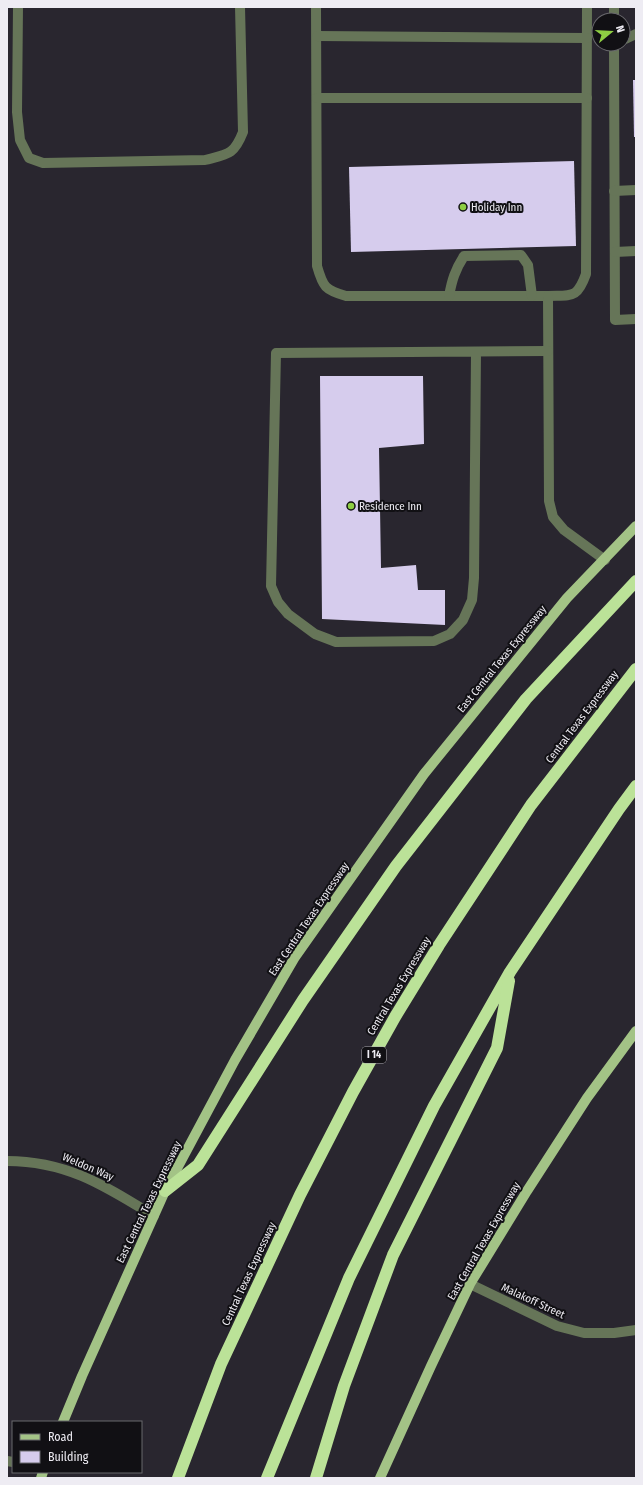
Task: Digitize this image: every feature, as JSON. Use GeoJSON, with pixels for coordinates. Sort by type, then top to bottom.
{"type":"FeatureCollection","features":[{"type":"Feature","properties":{"kind":"highway"},"geometry":{"type":"LineString","coordinates":[[165,1191],[198,1165],[303,1000],[396,866],[526,699],[636,582]]}},
{"type":"Feature","properties":{"kind":"highway","name":"Central Texas Expressway"},"geometry":{"type":"LineString","coordinates":[[178,1478],[221,1364],[300,1195],[356,1085],[439,945],[523,818],[636,669]]}},
{"type":"Feature","properties":{"kind":"highway"},"geometry":{"type":"LineString","coordinates":[[268,1478],[349,1278],[434,1106],[510,972],[618,809],[636,786]]}},
{"type":"Feature","properties":{"kind":"highway"},"geometry":{"type":"LineString","coordinates":[[316,1478],[344,1386],[393,1255],[497,1048],[510,972]]}},
{"type":"Feature","properties":{"kind":"main road","name":"East Central Texas Expressway"},"geometry":{"type":"LineString","coordinates":[[63,1421],[165,1191],[235,1060],[295,957],[424,774],[567,598],[636,526]]}},
{"type":"Feature","properties":{"kind":"main road","name":"East Central Texas Expressway"},"geometry":{"type":"LineString","coordinates":[[380,1478],[470,1284],[527,1191],[587,1098],[636,1031]]}},
{"type":"Feature","properties":{"kind":"street"},"geometry":{"type":"LineString","coordinates":[[18,7],[17,112],[20,140],[29,158],[43,163],[205,160],[227,154],[237,146],[243,132],[240,7]]}},
{"type":"Feature","properties":{"kind":"street"},"geometry":{"type":"LineString","coordinates":[[316,7],[316,266],[321,281],[331,291],[346,296],[548,296],[572,295],[581,288],[586,274],[587,7]]}},
{"type":"Feature","properties":{"kind":"street"},"geometry":{"type":"LineString","coordinates":[[317,36],[587,38]]}},
{"type":"Feature","properties":{"kind":"street"},"geometry":{"type":"LineString","coordinates":[[614,52],[615,320],[636,319]]}},
{"type":"Feature","properties":{"kind":"street"},"geometry":{"type":"LineString","coordinates":[[317,98],[587,98]]}},
{"type":"Feature","properties":{"kind":"street"},"geometry":{"type":"LineString","coordinates":[[614,191],[636,190]]}},
{"type":"Feature","properties":{"kind":"street"},"geometry":{"type":"LineString","coordinates":[[614,252],[636,251]]}},
{"type":"Feature","properties":{"kind":"street"},"geometry":{"type":"LineString","coordinates":[[449,296],[452,280],[457,267],[464,256],[505,255],[521,255],[528,265],[532,296]]}},
{"type":"Feature","properties":{"kind":"street"},"geometry":{"type":"LineString","coordinates":[[548,296],[549,501],[553,518],[564,530],[605,560]]}},
{"type":"Feature","properties":{"kind":"street"},"geometry":{"type":"LineString","coordinates":[[476,352],[474,578],[472,600],[463,620],[450,634],[434,641],[336,642],[315,634],[288,614],[278,602],[271,586],[276,353],[548,351]]}},
{"type":"Feature","properties":{"kind":"street","name":"Weldon Way"},"geometry":{"type":"LineString","coordinates":[[7,1161],[26,1161],[54,1166],[80,1174],[106,1187],[154,1216]]}},
{"type":"Feature","properties":{"kind":"street","name":"Malakoff Street"},"geometry":{"type":"LineString","coordinates":[[470,1284],[557,1326],[584,1333],[614,1333],[636,1330]]}},
{"type":"Feature","properties":{"kind":"building"},"geometry":{"type":"Polygon","coordinates":[[[633,80],[636,80],[636,137],[634,137],[633,80]]]}},
{"type":"Feature","properties":{"kind":"building","name":"Holiday Inn"},"geometry":{"type":"Polygon","coordinates":[[[574,161],[576,246],[351,252],[349,167],[574,161]]]}},
{"type":"Feature","properties":{"kind":"building","name":"Residence Inn"},"geometry":{"type":"Polygon","coordinates":[[[320,376],[423,376],[424,444],[379,448],[381,568],[416,565],[418,590],[445,590],[445,625],[322,619],[320,376]]]}},
{"type":"Feature","properties":{"kind":"place","name":"Holiday Inn"},"geometry":{"type":"Point","coordinates":[463,207]}},
{"type":"Feature","properties":{"kind":"place","name":"Residence Inn"},"geometry":{"type":"Point","coordinates":[351,506]}}]}
